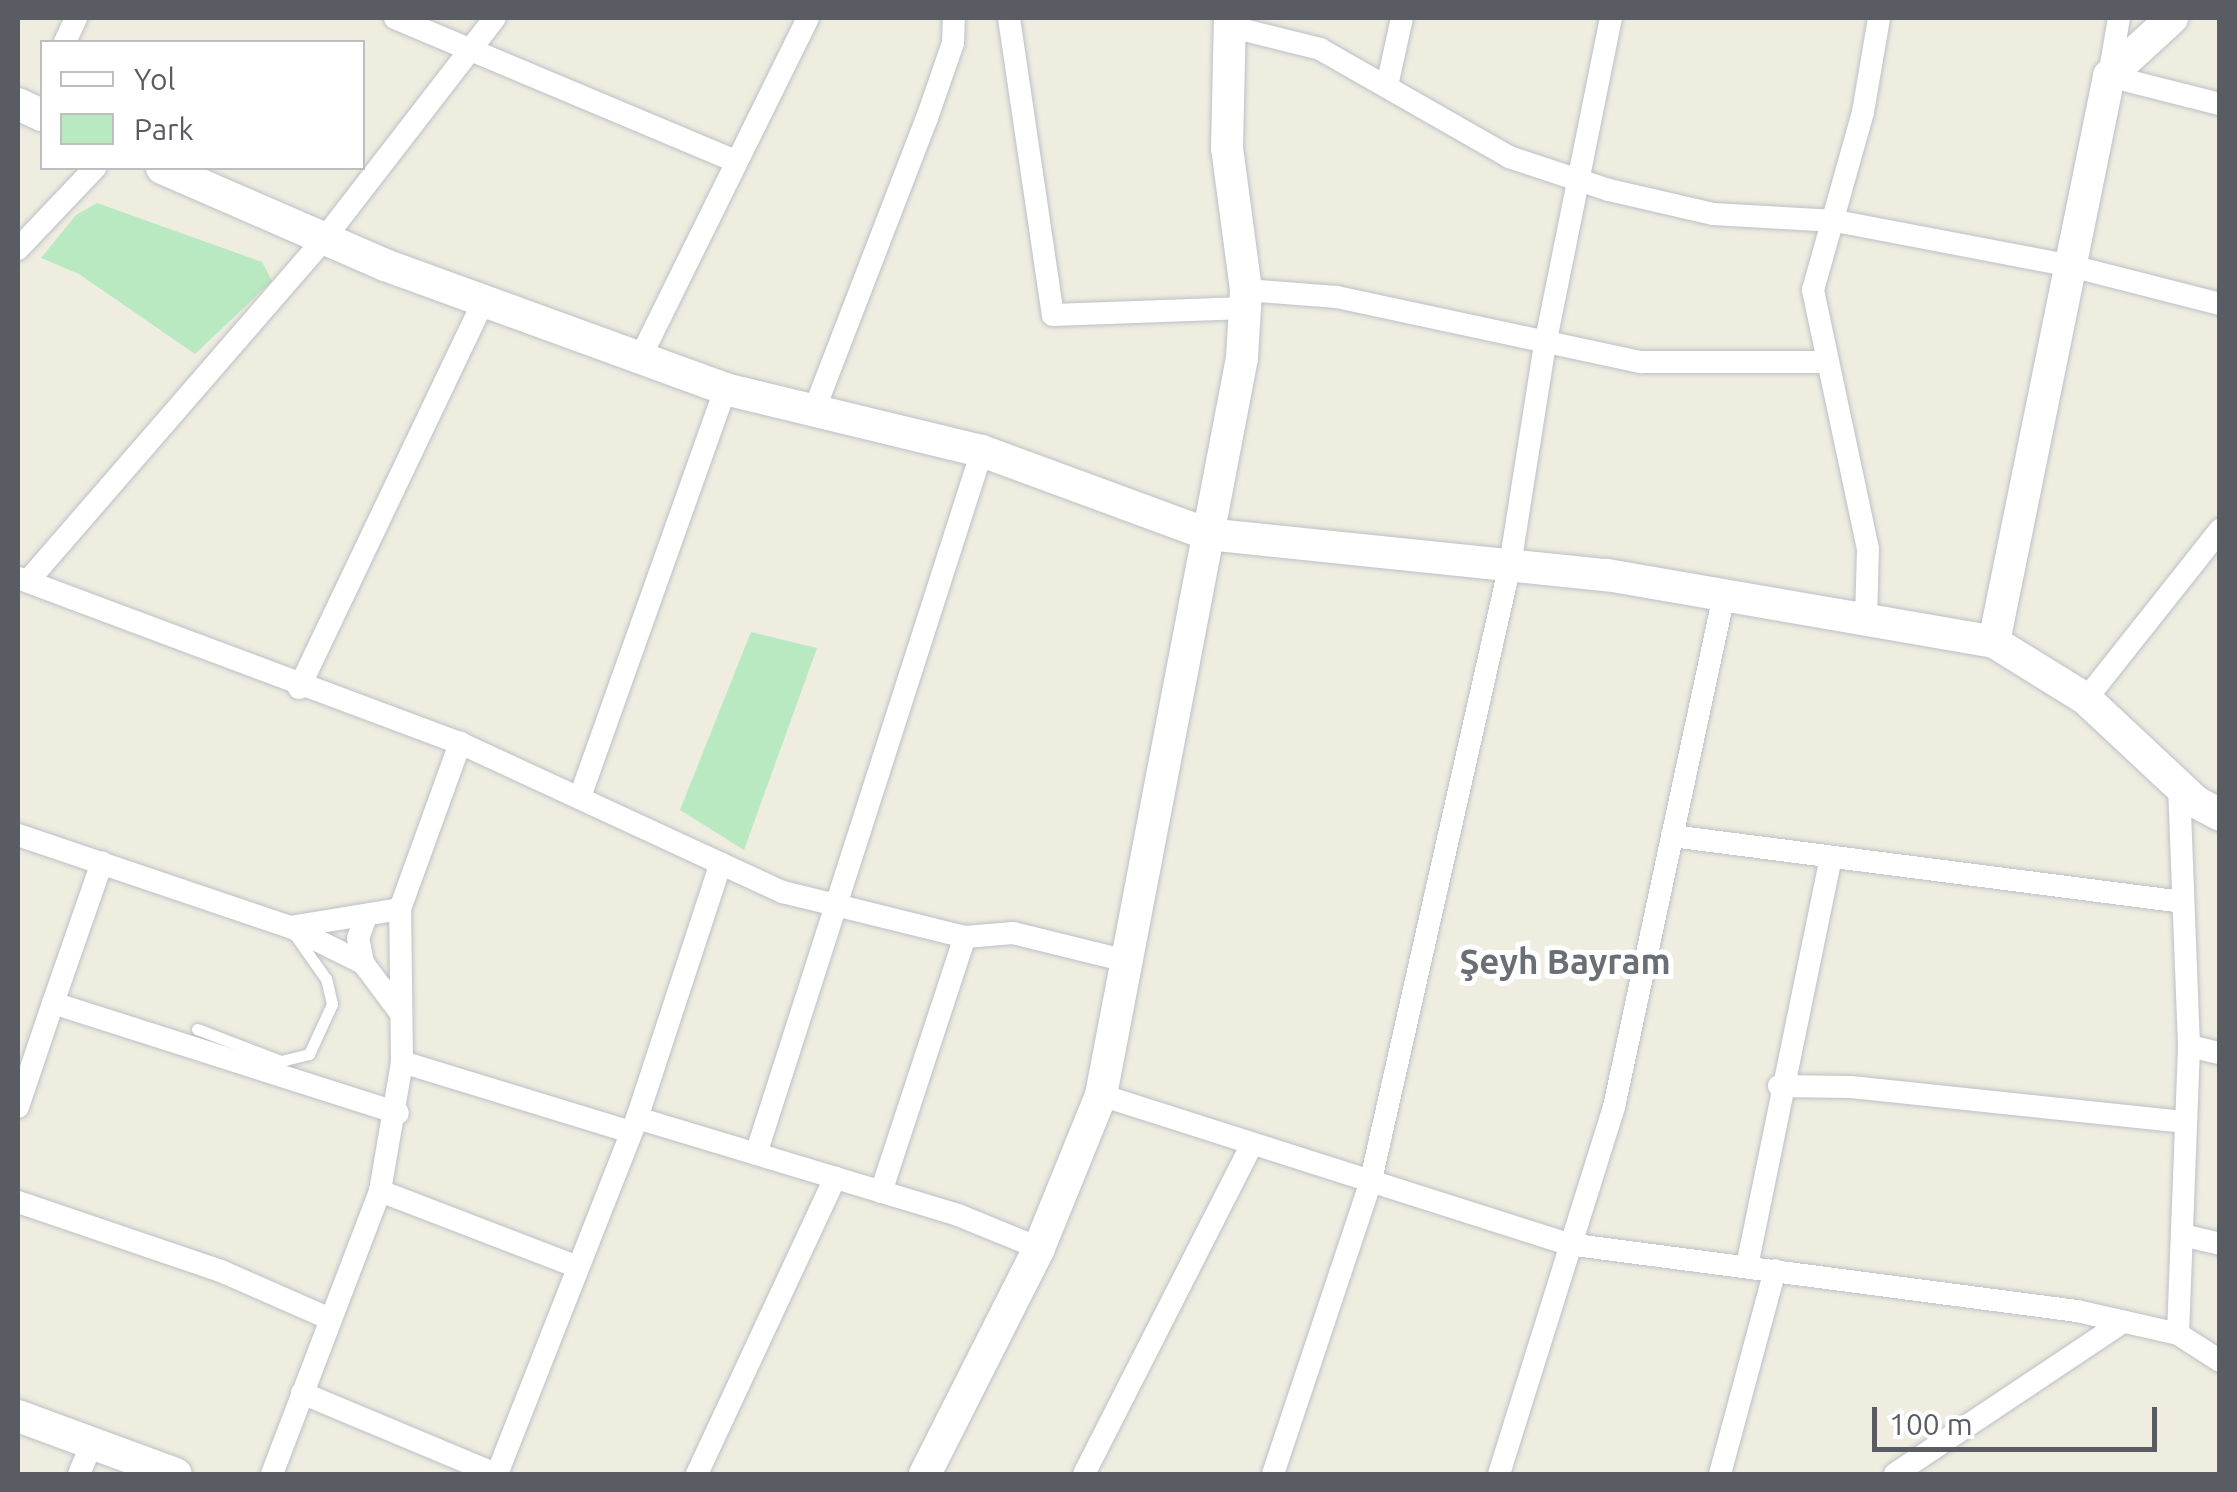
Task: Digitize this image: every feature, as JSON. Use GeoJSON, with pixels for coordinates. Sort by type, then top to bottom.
{"type":"FeatureCollection","features":[{"type":"Feature","properties":{"kind":"main road"},"geometry":{"type":"LineString","coordinates":[[1994,642],[2110,76],[2172,18]]}},
{"type":"Feature","properties":{"kind":"main road"},"geometry":{"type":"LineString","coordinates":[[924,1474],[1040,1248],[1101,1095],[1123,960],[1189,652],[1207,534],[1242,358],[1246,299],[1228,148],[1231,22]]}},
{"type":"Feature","properties":{"kind":"main road"},"geometry":{"type":"LineString","coordinates":[[167,170],[324,239],[725,389],[982,450],[1207,534],[1510,565],[1724,595],[1994,642],[2086,699],[2178,786],[2220,815]]}},
{"type":"Feature","properties":{"kind":"main road"},"geometry":{"type":"LineString","coordinates":[[18,1416],[176,1474]]}},
{"type":"Feature","properties":{"kind":"street"},"geometry":{"type":"LineString","coordinates":[[395,18],[476,48],[736,161]]}},
{"type":"Feature","properties":{"kind":"street"},"geometry":{"type":"LineString","coordinates":[[495,18],[476,48],[324,239],[23,580],[299,688],[460,744],[721,863],[834,906],[965,938],[1013,933],[1123,960]]}},
{"type":"Feature","properties":{"kind":"street"},"geometry":{"type":"LineString","coordinates":[[640,358],[808,18]]}},
{"type":"Feature","properties":{"kind":"street"},"geometry":{"type":"LineString","coordinates":[[812,412],[927,118],[953,44],[954,18]]}},
{"type":"Feature","properties":{"kind":"street"},"geometry":{"type":"LineString","coordinates":[[1009,18],[1053,315],[1246,299],[1338,297],[1546,345],[1698,367],[1824,362]]}},
{"type":"Feature","properties":{"kind":"street"},"geometry":{"type":"LineString","coordinates":[[1387,86],[1402,18]]}},
{"type":"Feature","properties":{"kind":"street"},"geometry":{"type":"LineString","coordinates":[[1272,1474],[1370,1184],[1510,565],[1546,345],[1611,18]]}},
{"type":"Feature","properties":{"kind":"street"},"geometry":{"type":"LineString","coordinates":[[1866,620],[1868,550],[1824,362],[1813,290],[1836,221],[1878,18]]}},
{"type":"Feature","properties":{"kind":"street"},"geometry":{"type":"LineString","coordinates":[[2119,18],[2110,76],[2220,104]]}},
{"type":"Feature","properties":{"kind":"street"},"geometry":{"type":"LineString","coordinates":[[1231,22],[1320,50],[1510,157],[1579,180],[1713,214],[1836,221],[2072,266],[2220,304]]}},
{"type":"Feature","properties":{"kind":"street"},"geometry":{"type":"LineString","coordinates":[[18,249],[93,170]]}},
{"type":"Feature","properties":{"kind":"street"},"geometry":{"type":"LineString","coordinates":[[299,688],[484,301]]}},
{"type":"Feature","properties":{"kind":"street"},"geometry":{"type":"LineString","coordinates":[[580,796],[725,389]]}},
{"type":"Feature","properties":{"kind":"street"},"geometry":{"type":"LineString","coordinates":[[756,1154],[982,450]]}},
{"type":"Feature","properties":{"kind":"street"},"geometry":{"type":"LineString","coordinates":[[2086,699],[2220,530]]}},
{"type":"Feature","properties":{"kind":"street"},"geometry":{"type":"LineString","coordinates":[[1499,1474],[1614,1107],[1724,595]]}},
{"type":"Feature","properties":{"kind":"street"},"geometry":{"type":"LineString","coordinates":[[272,1474],[328,1318],[380,1191],[398,1114],[402,1062],[400,909],[460,744]]}},
{"type":"Feature","properties":{"kind":"street"},"geometry":{"type":"LineString","coordinates":[[2178,786],[2189,1046],[2178,1334]]}},
{"type":"Feature","properties":{"kind":"street"},"geometry":{"type":"LineString","coordinates":[[18,834],[290,927],[363,963]]}},
{"type":"Feature","properties":{"kind":"street"},"geometry":{"type":"LineString","coordinates":[[1672,836],[1830,860],[2183,902]]}},
{"type":"Feature","properties":{"kind":"street"},"geometry":{"type":"LineString","coordinates":[[1747,1266],[1779,1086],[1830,860]]}},
{"type":"Feature","properties":{"kind":"street"},"geometry":{"type":"LineString","coordinates":[[18,1106],[102,862]]}},
{"type":"Feature","properties":{"kind":"street"},"geometry":{"type":"LineString","coordinates":[[302,1393],[496,1474],[632,1124],[721,863]]}},
{"type":"Feature","properties":{"kind":"street"},"geometry":{"type":"LineString","coordinates":[[290,927],[400,909]]}},
{"type":"Feature","properties":{"kind":"street"},"geometry":{"type":"LineString","coordinates":[[367,915],[358,938],[363,963],[401,1016]]}},
{"type":"Feature","properties":{"kind":"street"},"geometry":{"type":"LineString","coordinates":[[882,1192],[965,938]]}},
{"type":"Feature","properties":{"kind":"street"},"geometry":{"type":"LineString","coordinates":[[53,1003],[398,1114]]}},
{"type":"Feature","properties":{"kind":"street"},"geometry":{"type":"LineString","coordinates":[[2189,1046],[2220,1053]]}},
{"type":"Feature","properties":{"kind":"street"},"geometry":{"type":"LineString","coordinates":[[402,1062],[756,1154],[882,1192],[1040,1248]]}},
{"type":"Feature","properties":{"kind":"street"},"geometry":{"type":"LineString","coordinates":[[1779,1086],[1851,1086],[2184,1122]]}},
{"type":"Feature","properties":{"kind":"street"},"geometry":{"type":"LineString","coordinates":[[1101,1095],[1370,1184],[1568,1244],[2124,1321],[2178,1334],[2220,1360]]}},
{"type":"Feature","properties":{"kind":"street"},"geometry":{"type":"LineString","coordinates":[[1084,1474],[1252,1144]]}},
{"type":"Feature","properties":{"kind":"street"},"geometry":{"type":"LineString","coordinates":[[698,1474],[835,1178]]}},
{"type":"Feature","properties":{"kind":"street"},"geometry":{"type":"LineString","coordinates":[[380,1191],[578,1266]]}},
{"type":"Feature","properties":{"kind":"street"},"geometry":{"type":"LineString","coordinates":[[18,1202],[221,1271],[328,1318]]}},
{"type":"Feature","properties":{"kind":"street"},"geometry":{"type":"LineString","coordinates":[[2182,1236],[2220,1244]]}},
{"type":"Feature","properties":{"kind":"street"},"geometry":{"type":"LineString","coordinates":[[1720,1474],[1775,1270]]}},
{"type":"Feature","properties":{"kind":"street"},"geometry":{"type":"LineString","coordinates":[[1896,1474],[2124,1321]]}},
{"type":"Feature","properties":{"kind":"street"},"geometry":{"type":"LineString","coordinates":[[79,1474],[92,1443]]}},
{"type":"Feature","properties":{"kind":"lane"},"geometry":{"type":"LineString","coordinates":[[197,1029],[282,1061],[309,1054],[332,1004],[326,980],[290,927]]}},
{"type":"Feature","properties":{"kind":"green space"},"geometry":{"type":"Polygon","coordinates":[[[97,203],[262,262],[272,281],[195,354],[79,274],[41,258],[76,215],[97,203]]]}},
{"type":"Feature","properties":{"kind":"green space"},"geometry":{"type":"Polygon","coordinates":[[[751,632],[817,648],[744,850],[680,810],[751,632]]]}},
{"type":"Feature","properties":{"kind":"district","name":"Şeyh Bayram"},"geometry":{"type":"Point","coordinates":[1565,961]}}]}
